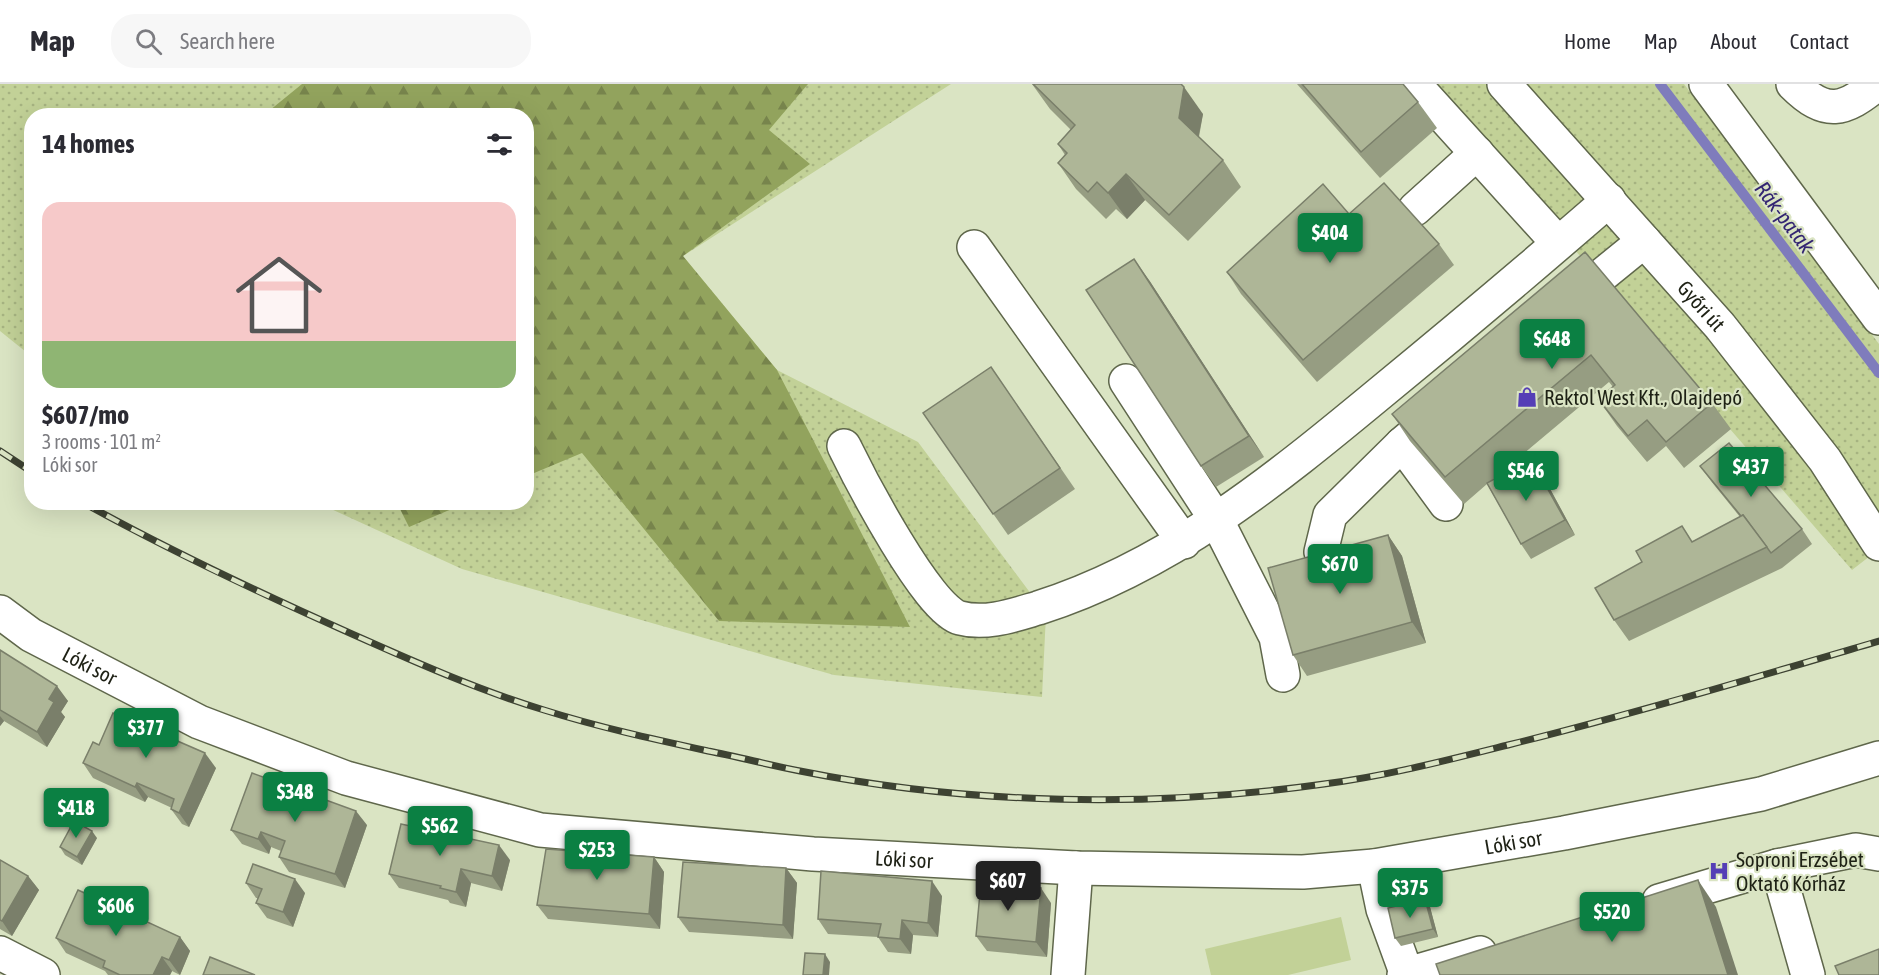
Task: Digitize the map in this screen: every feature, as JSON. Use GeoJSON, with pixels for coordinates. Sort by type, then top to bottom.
{"type":"FeatureCollection","features":[{"type":"Feature","properties":{"kind":"street"},"geometry":{"type":"LineString","coordinates":[[1414,84],[1558,243]]}},
{"type":"Feature","properties":{"kind":"street","name":"Győri út"},"geometry":{"type":"LineString","coordinates":[[1504,84],[1720,326],[1825,460],[1879,544]]}},
{"type":"Feature","properties":{"kind":"street"},"geometry":{"type":"LineString","coordinates":[[1706,84],[1879,318]]}},
{"type":"Feature","properties":{"kind":"street"},"geometry":{"type":"LineString","coordinates":[[1792,84],[1803,94],[1831,107],[1855,102],[1877,84]]}},
{"type":"Feature","properties":{"kind":"street"},"geometry":{"type":"LineString","coordinates":[[1415,209],[1477,153]]}},
{"type":"Feature","properties":{"kind":"street"},"geometry":{"type":"LineString","coordinates":[[844,446],[862,484],[914,568],[938,602],[959,618],[1002,619],[1078,595],[1184,542],[1281,475],[1609,200]]}},
{"type":"Feature","properties":{"kind":"street"},"geometry":{"type":"LineString","coordinates":[[1544,323],[1644,241]]}},
{"type":"Feature","properties":{"kind":"street"},"geometry":{"type":"LineString","coordinates":[[974,248],[1184,542]]}},
{"type":"Feature","properties":{"kind":"street"},"geometry":{"type":"LineString","coordinates":[[1126,381],[1217,521],[1276,637],[1283,675]]}},
{"type":"Feature","properties":{"kind":"street"},"geometry":{"type":"LineString","coordinates":[[1321,552],[1330,515],[1402,444],[1464,391]]}},
{"type":"Feature","properties":{"kind":"street"},"geometry":{"type":"LineString","coordinates":[[1402,444],[1446,504]]}},
{"type":"Feature","properties":{"kind":"street","name":"Lóki sor"},"geometry":{"type":"LineString","coordinates":[[0,612],[31,635],[199,722],[346,778],[540,830],[813,854],[1076,868],[1303,872],[1374,866],[1564,834],[1761,794],[1879,758]]}},
{"type":"Feature","properties":{"kind":"street"},"geometry":{"type":"LineString","coordinates":[[1631,909],[1777,866],[1856,850],[1879,854]]}},
{"type":"Feature","properties":{"kind":"street"},"geometry":{"type":"LineString","coordinates":[[1374,866],[1383,909],[1406,975],[1508,945]]}},
{"type":"Feature","properties":{"kind":"street"},"geometry":{"type":"LineString","coordinates":[[1777,866],[1808,975]]}},
{"type":"Feature","properties":{"kind":"street"},"geometry":{"type":"LineString","coordinates":[[1068,975],[1076,868]]}},
{"type":"Feature","properties":{"kind":"street"},"geometry":{"type":"LineString","coordinates":[[0,953],[43,975]]}},
{"type":"Feature","properties":{"kind":"green space"},"geometry":{"type":"Polygon","coordinates":[[[0,84],[951,84],[683,256],[777,370],[918,442],[1046,614],[1042,697],[834,675],[462,569],[333,510],[534,510],[534,108],[24,108],[24,350],[0,331],[0,84]]]}},
{"type":"Feature","properties":{"kind":"green space"},"geometry":{"type":"Polygon","coordinates":[[[302,84],[808,84],[769,130],[810,164],[683,256],[777,370],[910,627],[719,621],[582,453],[534,473],[534,108],[273,108],[302,84]]]}},
{"type":"Feature","properties":{"kind":"green space"},"geometry":{"type":"Polygon","coordinates":[[[1423,84],[1684,84],[1879,344],[1879,549],[1852,570],[1542,212],[1423,84]]]}},
{"type":"Feature","properties":{"kind":"green space"},"geometry":{"type":"Polygon","coordinates":[[[400,510],[449,510],[409,527],[400,510]]]}},
{"type":"Feature","properties":{"kind":"green space"},"geometry":{"type":"Polygon","coordinates":[[[1341,917],[1351,960],[1288,975],[1211,975],[1205,949],[1341,917]]]}},
{"type":"Feature","properties":{"kind":"building"},"geometry":{"type":"Polygon","coordinates":[[[1033,84],[1181,84],[1184,87],[1179,118],[1223,160],[1169,215],[1126,174],[1108,193],[1097,182],[1088,192],[1058,163],[1067,153],[1058,144],[1075,125],[1033,84]]]}},
{"type":"Feature","properties":{"kind":"building"},"geometry":{"type":"Polygon","coordinates":[[[1302,84],[1403,84],[1418,102],[1361,152],[1302,84]]]}},
{"type":"Feature","properties":{"kind":"building"},"geometry":{"type":"Polygon","coordinates":[[[1384,183],[1439,244],[1303,360],[1227,272],[1323,184],[1349,214],[1384,183]]]}},
{"type":"Feature","properties":{"kind":"building","name":"Rektol West Kft., Olajdepó"},"geometry":{"type":"Polygon","coordinates":[[[1585,252],[1712,403],[1666,442],[1647,420],[1628,436],[1598,399],[1615,385],[1591,355],[1445,477],[1392,414],[1585,252]]]}},
{"type":"Feature","properties":{"kind":"building"},"geometry":{"type":"Polygon","coordinates":[[[1134,259],[1249,436],[1201,466],[1086,290],[1134,259]]]}},
{"type":"Feature","properties":{"kind":"building"},"geometry":{"type":"Polygon","coordinates":[[[991,367],[1060,468],[993,514],[923,413],[991,367]]]}},
{"type":"Feature","properties":{"kind":"building"},"geometry":{"type":"Polygon","coordinates":[[[1729,443],[1802,529],[1771,553],[1743,515],[1741,516],[1700,466],[1729,443]]]}},
{"type":"Feature","properties":{"kind":"building"},"geometry":{"type":"Polygon","coordinates":[[[1531,459],[1565,520],[1521,544],[1487,483],[1531,459]]]}},
{"type":"Feature","properties":{"kind":"building"},"geometry":{"type":"Polygon","coordinates":[[[1743,515],[1767,547],[1614,620],[1595,588],[1642,562],[1636,551],[1682,526],[1692,542],[1743,515]]]}},
{"type":"Feature","properties":{"kind":"building"},"geometry":{"type":"Polygon","coordinates":[[[1388,535],[1412,622],[1293,655],[1268,568],[1388,535]]]}},
{"type":"Feature","properties":{"kind":"building"},"geometry":{"type":"Polygon","coordinates":[[[0,650],[57,686],[49,699],[54,702],[37,732],[0,710],[0,650]]]}},
{"type":"Feature","properties":{"kind":"building"},"geometry":{"type":"Polygon","coordinates":[[[113,713],[205,753],[179,813],[171,809],[174,799],[137,783],[135,787],[83,763],[93,742],[99,745],[113,713]]]}},
{"type":"Feature","properties":{"kind":"building"},"geometry":{"type":"Polygon","coordinates":[[[252,773],[356,811],[335,874],[279,857],[285,841],[261,832],[258,839],[231,830],[252,773]]]}},
{"type":"Feature","properties":{"kind":"building"},"geometry":{"type":"Polygon","coordinates":[[[74,821],[92,831],[77,857],[60,847],[74,821]]]}},
{"type":"Feature","properties":{"kind":"building"},"geometry":{"type":"Polygon","coordinates":[[[401,824],[499,845],[492,876],[461,869],[456,892],[440,888],[441,886],[389,874],[401,824]]]}},
{"type":"Feature","properties":{"kind":"building"},"geometry":{"type":"Polygon","coordinates":[[[546,849],[654,857],[649,914],[537,905],[546,849]]]}},
{"type":"Feature","properties":{"kind":"building"},"geometry":{"type":"Polygon","coordinates":[[[0,860],[28,876],[2,921],[0,920],[0,860]]]}},
{"type":"Feature","properties":{"kind":"building"},"geometry":{"type":"Polygon","coordinates":[[[683,862],[786,868],[783,925],[678,917],[683,862]]]}},
{"type":"Feature","properties":{"kind":"building"},"geometry":{"type":"Polygon","coordinates":[[[253,864],[295,879],[283,912],[256,903],[262,889],[246,883],[253,864]]]}},
{"type":"Feature","properties":{"kind":"building"},"geometry":{"type":"Polygon","coordinates":[[[821,871],[932,881],[928,923],[902,920],[900,939],[878,937],[881,924],[818,919],[821,871]]]}},
{"type":"Feature","properties":{"kind":"building"},"geometry":{"type":"Polygon","coordinates":[[[1698,880],[1728,975],[1440,975],[1436,964],[1698,880]]]}},
{"type":"Feature","properties":{"kind":"building"},"geometry":{"type":"Polygon","coordinates":[[[981,882],[1041,888],[1036,942],[976,936],[981,882]]]}},
{"type":"Feature","properties":{"kind":"building"},"geometry":{"type":"Polygon","coordinates":[[[78,890],[180,937],[169,960],[162,957],[153,975],[120,975],[103,967],[105,961],[56,938],[78,890]]]}},
{"type":"Feature","properties":{"kind":"building"},"geometry":{"type":"Polygon","coordinates":[[[1425,899],[1433,929],[1395,938],[1388,908],[1425,899]]]}},
{"type":"Feature","properties":{"kind":"building"},"geometry":{"type":"Polygon","coordinates":[[[1879,949],[1879,975],[1839,975],[1835,966],[1879,949]]]}},
{"type":"Feature","properties":{"kind":"building"},"geometry":{"type":"Polygon","coordinates":[[[805,953],[825,954],[823,975],[803,975],[805,953]]]}},
{"type":"Feature","properties":{"kind":"building"},"geometry":{"type":"Polygon","coordinates":[[[210,957],[255,975],[203,975],[210,957]]]}},
{"type":"Feature","properties":{"kind":"waterway","name":"Rák-patak"},"geometry":{"type":"LineString","coordinates":[[1660,84],[1879,373]]}},
{"type":"Feature","properties":{"kind":"railway"},"geometry":{"type":"LineString","coordinates":[[0,451],[24,467]]}},
{"type":"Feature","properties":{"kind":"railway"},"geometry":{"type":"LineString","coordinates":[[97,510],[283,603],[423,665],[519,702],[626,732],[800,771],[929,791],[995,796],[1061,799],[1193,797],[1259,792],[1370,777],[1601,721],[1879,641]]}},
{"type":"Feature","properties":{"kind":"place","name":"Rektol West Kft., Olajdepó"},"geometry":{"type":"Point","coordinates":[1527,397]}},
{"type":"Feature","properties":{"kind":"place","name":"Soproni Erzsébet Oktató Kórház"},"geometry":{"type":"Point","coordinates":[1719,871]}}]}
